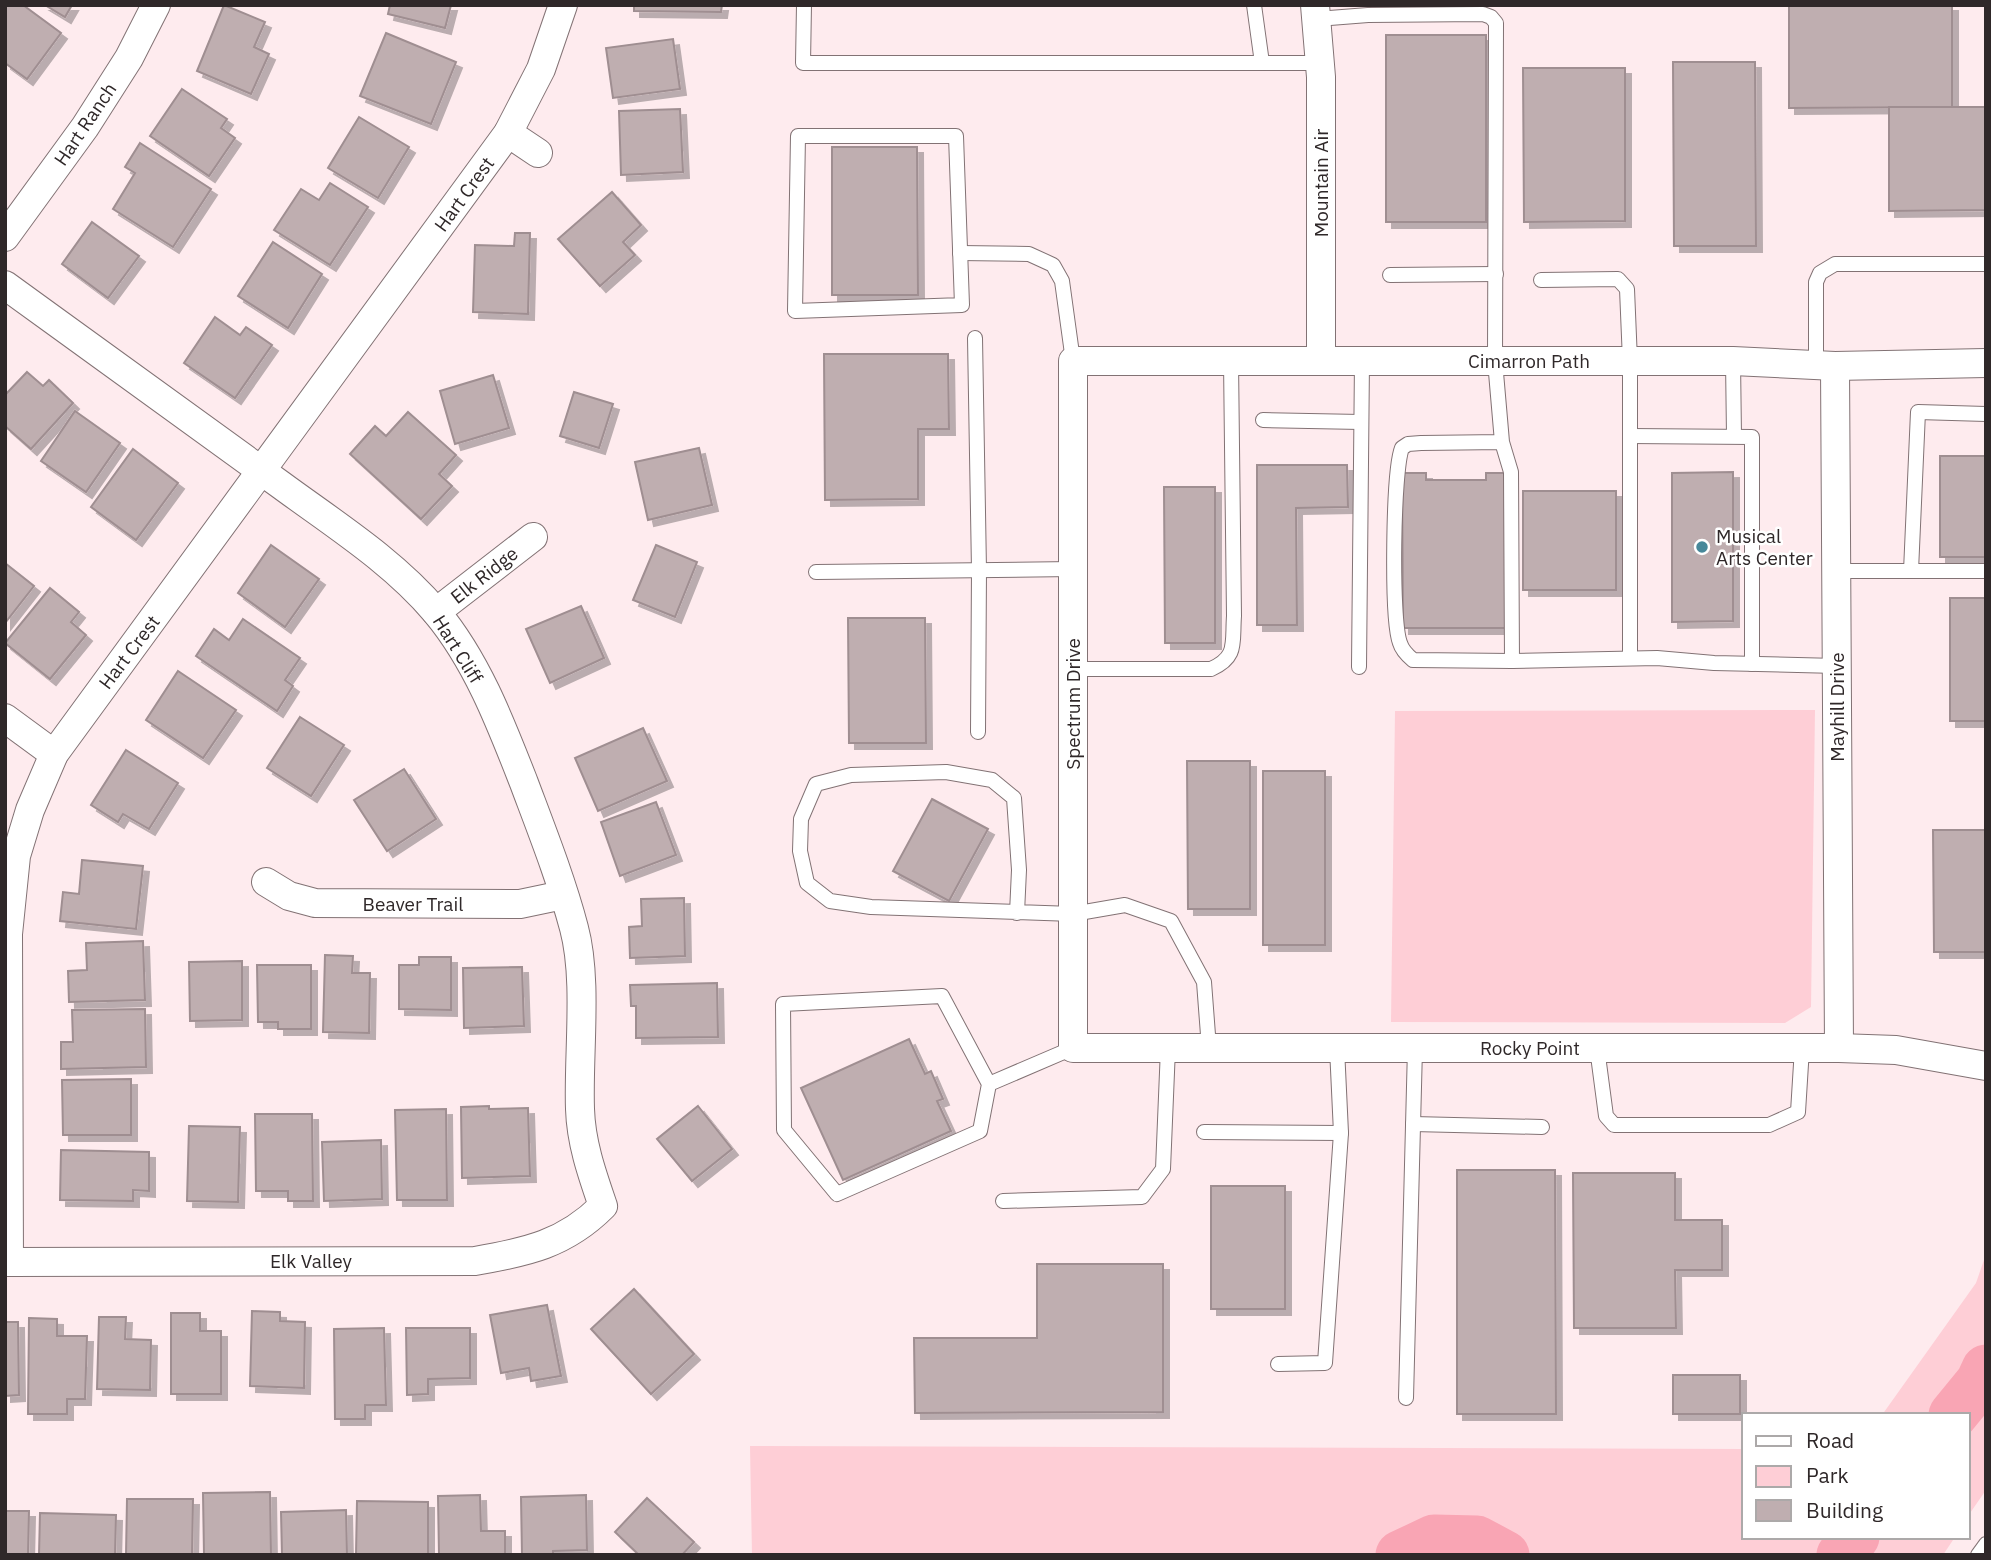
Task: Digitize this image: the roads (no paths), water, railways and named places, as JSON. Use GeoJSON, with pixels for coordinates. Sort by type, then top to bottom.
{"type":"FeatureCollection","features":[{"type":"Feature","properties":{"kind":"street","name":"Hart Ranch"},"geometry":{"type":"LineString","coordinates":[[5,237],[85,127],[129,58],[156,5]]}},
{"type":"Feature","properties":{"kind":"street","name":"Hart Crest"},"geometry":{"type":"LineString","coordinates":[[7,1262],[8,934],[16,856],[30,810],[54,754],[508,133],[541,69],[563,5]]}},
{"type":"Feature","properties":{"kind":"street","name":"Mountain Air"},"geometry":{"type":"LineString","coordinates":[[1316,12],[1321,63],[1321,361]]}},
{"type":"Feature","properties":{"kind":"street"},"geometry":{"type":"LineString","coordinates":[[508,133],[538,153]]}},
{"type":"Feature","properties":{"kind":"street","name":"Hart Cliff"},"geometry":{"type":"LineString","coordinates":[[5,285],[263,471],[405,580],[436,612],[473,665],[509,745],[545,838],[575,930],[580,965],[580,1112],[585,1155],[603,1206]]}},
{"type":"Feature","properties":{"kind":"street","name":"Cimarron Path"},"geometry":{"type":"LineString","coordinates":[[1073,361],[1733,361],[1825,366],[1986,363]]}},
{"type":"Feature","properties":{"kind":"street","name":"Spectrum Drive"},"geometry":{"type":"LineString","coordinates":[[1073,361],[1073,1048]]}},
{"type":"Feature","properties":{"kind":"street","name":"Mayhill Drive"},"geometry":{"type":"LineString","coordinates":[[1825,366],[1836,571],[1839,1048]]}},
{"type":"Feature","properties":{"kind":"street","name":"Elk Ridge"},"geometry":{"type":"LineString","coordinates":[[436,612],[533,537]]}},
{"type":"Feature","properties":{"kind":"street"},"geometry":{"type":"LineString","coordinates":[[5,718],[54,754]]}},
{"type":"Feature","properties":{"kind":"street","name":"Beaver Trail"},"geometry":{"type":"LineString","coordinates":[[266,882],[289,896],[315,904],[520,904],[563,895]]}},
{"type":"Feature","properties":{"kind":"street","name":"Rocky Point"},"geometry":{"type":"LineString","coordinates":[[1073,1048],[1839,1048],[1896,1050],[1986,1066]]}},
{"type":"Feature","properties":{"kind":"street","name":"Elk Valley"},"geometry":{"type":"LineString","coordinates":[[7,1262],[475,1261],[516,1254],[550,1243],[584,1224],[603,1206]]}},
{"type":"Feature","properties":{"kind":"lane"},"geometry":{"type":"LineString","coordinates":[[804,5],[803,63],[1321,63]]}},
{"type":"Feature","properties":{"kind":"lane"},"geometry":{"type":"LineString","coordinates":[[1254,5],[1262,63]]}},
{"type":"Feature","properties":{"kind":"lane"},"geometry":{"type":"LineString","coordinates":[[1316,12],[1368,15],[1483,14],[1496,23],[1495,361],[1502,442],[1511,472],[1512,661]]}},
{"type":"Feature","properties":{"kind":"lane"},"geometry":{"type":"LineString","coordinates":[[798,136],[956,136],[960,253],[962,305],[795,311],[798,136]]}},
{"type":"Feature","properties":{"kind":"lane"},"geometry":{"type":"LineString","coordinates":[[960,253],[1029,254],[1053,265],[1062,281],[1073,361]]}},
{"type":"Feature","properties":{"kind":"lane"},"geometry":{"type":"LineString","coordinates":[[1825,366],[1816,282],[1820,273],[1835,264],[1986,264]]}},
{"type":"Feature","properties":{"kind":"lane"},"geometry":{"type":"LineString","coordinates":[[1390,275],[1496,274]]}},
{"type":"Feature","properties":{"kind":"lane"},"geometry":{"type":"LineString","coordinates":[[1541,280],[1618,279],[1627,289],[1630,361],[1630,659]]}},
{"type":"Feature","properties":{"kind":"lane"},"geometry":{"type":"LineString","coordinates":[[975,338],[979,570],[978,732]]}},
{"type":"Feature","properties":{"kind":"lane"},"geometry":{"type":"LineString","coordinates":[[1073,669],[1211,669],[1225,663],[1231,652],[1234,616],[1231,361]]}},
{"type":"Feature","properties":{"kind":"lane"},"geometry":{"type":"LineString","coordinates":[[1359,667],[1362,361]]}},
{"type":"Feature","properties":{"kind":"lane"},"geometry":{"type":"LineString","coordinates":[[1733,361],[1734,436]]}},
{"type":"Feature","properties":{"kind":"lane"},"geometry":{"type":"LineString","coordinates":[[1911,571],[1919,412],[1986,414]]}},
{"type":"Feature","properties":{"kind":"lane"},"geometry":{"type":"LineString","coordinates":[[1263,420],[1361,422]]}},
{"type":"Feature","properties":{"kind":"lane"},"geometry":{"type":"LineString","coordinates":[[1630,436],[1752,437],[1752,664]]}},
{"type":"Feature","properties":{"kind":"lane"},"geometry":{"type":"LineString","coordinates":[[1502,442],[1421,443],[1402,447],[1397,483],[1395,606],[1399,642],[1413,660],[1630,659],[1837,666]]}},
{"type":"Feature","properties":{"kind":"lane"},"geometry":{"type":"LineString","coordinates":[[816,572],[1073,569]]}},
{"type":"Feature","properties":{"kind":"lane"},"geometry":{"type":"LineString","coordinates":[[1836,571],[1986,571]]}},
{"type":"Feature","properties":{"kind":"lane"},"geometry":{"type":"LineString","coordinates":[[1017,913],[1018,844],[1014,798],[992,780],[946,772],[850,775],[816,784],[801,819],[800,850],[807,883],[830,901],[871,907],[1017,913],[1073,914],[1125,905],[1171,920],[1204,982],[1209,1048]]}},
{"type":"Feature","properties":{"kind":"lane"},"geometry":{"type":"LineString","coordinates":[[942,996],[989,1084],[980,1131],[837,1194],[784,1130],[783,1004],[942,996]]}},
{"type":"Feature","properties":{"kind":"lane"},"geometry":{"type":"LineString","coordinates":[[989,1084],[1073,1048]]}},
{"type":"Feature","properties":{"kind":"lane"},"geometry":{"type":"LineString","coordinates":[[1003,1201],[1142,1197],[1163,1169],[1168,1048]]}},
{"type":"Feature","properties":{"kind":"lane"},"geometry":{"type":"LineString","coordinates":[[1278,1364],[1325,1363],[1341,1133],[1337,1048]]}},
{"type":"Feature","properties":{"kind":"lane"},"geometry":{"type":"LineString","coordinates":[[1406,1398],[1415,1048]]}},
{"type":"Feature","properties":{"kind":"lane"},"geometry":{"type":"LineString","coordinates":[[1597,1048],[1606,1116],[1614,1125],[1769,1125],[1798,1112],[1802,1048]]}},
{"type":"Feature","properties":{"kind":"lane"},"geometry":{"type":"LineString","coordinates":[[1413,1124],[1542,1126]]}},
{"type":"Feature","properties":{"kind":"lane"},"geometry":{"type":"LineString","coordinates":[[1204,1132],[1341,1133]]}},
{"type":"Feature","properties":{"kind":"waterway"},"geometry":{"type":"LineString","coordinates":[[1955,1413],[1980,1382],[1986,1369]]}},
{"type":"Feature","properties":{"kind":"waterway"},"geometry":{"type":"LineString","coordinates":[[1400,1555],[1434,1539],[1477,1540],[1505,1555]]}},
{"type":"Feature","properties":{"kind":"waterway"},"geometry":{"type":"LineString","coordinates":[[1841,1555],[1853,1539]]}},
{"type":"Feature","properties":{"kind":"place","name":"Musical Arts Center"},"geometry":{"type":"Point","coordinates":[1702,547]}}]}
